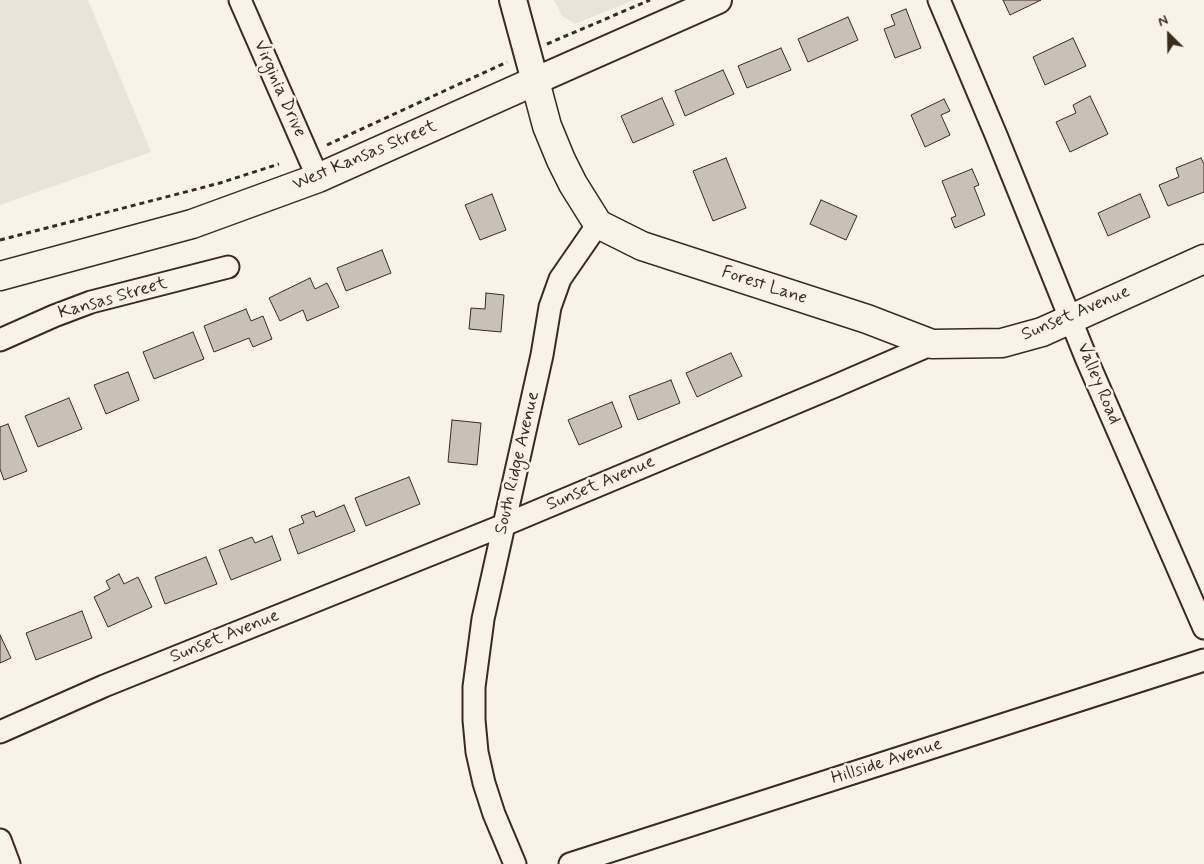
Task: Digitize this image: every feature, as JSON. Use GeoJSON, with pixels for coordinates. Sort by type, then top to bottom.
{"type":"FeatureCollection","features":[{"type":"Feature","properties":{"kind":"main road","name":"West Kansas Street"},"geometry":{"type":"LineString","coordinates":[[0,276],[192,224],[318,178],[536,82]]}},
{"type":"Feature","properties":{"kind":"main road"},"geometry":{"type":"LineString","coordinates":[[536,82],[547,126],[561,160],[573,184],[598,224]]}},
{"type":"Feature","properties":{"kind":"main road","name":"Forest Lane"},"geometry":{"type":"LineString","coordinates":[[598,224],[642,246],[867,319],[932,344]]}},
{"type":"Feature","properties":{"kind":"main road","name":"Sunset Avenue"},"geometry":{"type":"LineString","coordinates":[[932,344],[1002,343],[1042,332],[1204,258]]}},
{"type":"Feature","properties":{"kind":"street","name":"Virginia Drive"},"geometry":{"type":"LineString","coordinates":[[240,0],[318,178]]}},
{"type":"Feature","properties":{"kind":"street"},"geometry":{"type":"LineString","coordinates":[[513,0],[536,82]]}},
{"type":"Feature","properties":{"kind":"street","name":"West Kansas Street"},"geometry":{"type":"LineString","coordinates":[[536,82],[718,0]]}},
{"type":"Feature","properties":{"kind":"street","name":"Valley Road"},"geometry":{"type":"LineString","coordinates":[[939,0],[1070,319],[1204,628]]}},
{"type":"Feature","properties":{"kind":"street","name":"South Ridge Avenue"},"geometry":{"type":"LineString","coordinates":[[515,864],[494,814],[484,783],[477,752],[474,720],[474,687],[483,619],[542,355],[550,307],[560,279],[598,224]]}},
{"type":"Feature","properties":{"kind":"street","name":"Kansas Street"},"geometry":{"type":"LineString","coordinates":[[0,340],[91,302],[228,267]]}},
{"type":"Feature","properties":{"kind":"street","name":"Sunset Avenue"},"geometry":{"type":"LineString","coordinates":[[0,732],[104,686],[504,525],[932,344]]}},
{"type":"Feature","properties":{"kind":"street","name":"Hillside Avenue"},"geometry":{"type":"LineString","coordinates":[[570,864],[1204,660]]}},
{"type":"Feature","properties":{"kind":"street"},"geometry":{"type":"LineString","coordinates":[[0,840],[9,864]]}},
{"type":"Feature","properties":{"kind":"path"},"geometry":{"type":"LineString","coordinates":[[569,34],[650,0]]}},
{"type":"Feature","properties":{"kind":"path"},"geometry":{"type":"LineString","coordinates":[[334,142],[502,65]]}},
{"type":"Feature","properties":{"kind":"path"},"geometry":{"type":"LineString","coordinates":[[0,240],[220,183],[286,162]]}},
{"type":"Feature","properties":{"kind":"shaded area"},"geometry":{"type":"Polygon","coordinates":[[[0,0],[88,0],[151,152],[0,205],[0,0]]]}},
{"type":"Feature","properties":{"kind":"shaded area"},"geometry":{"type":"Polygon","coordinates":[[[554,0],[634,0],[575,24],[562,16],[554,0]]]}},
{"type":"Feature","properties":{"kind":"building"},"geometry":{"type":"Polygon","coordinates":[[[1003,0],[1041,0],[1010,15],[1003,0]]]}},
{"type":"Feature","properties":{"kind":"building"},"geometry":{"type":"Polygon","coordinates":[[[906,9],[921,48],[895,58],[884,29],[895,25],[891,15],[906,9]]]}},
{"type":"Feature","properties":{"kind":"building"},"geometry":{"type":"Polygon","coordinates":[[[848,17],[858,40],[808,62],[798,39],[848,17]]]}},
{"type":"Feature","properties":{"kind":"building"},"geometry":{"type":"Polygon","coordinates":[[[1073,38],[1086,66],[1045,85],[1033,57],[1073,38]]]}},
{"type":"Feature","properties":{"kind":"building"},"geometry":{"type":"Polygon","coordinates":[[[781,48],[791,70],[747,88],[738,66],[781,48]]]}},
{"type":"Feature","properties":{"kind":"building"},"geometry":{"type":"Polygon","coordinates":[[[723,70],[734,94],[685,116],[675,91],[723,70]]]}},
{"type":"Feature","properties":{"kind":"building"},"geometry":{"type":"Polygon","coordinates":[[[1090,96],[1108,134],[1070,152],[1056,122],[1076,113],[1073,105],[1090,96]]]}},
{"type":"Feature","properties":{"kind":"building"},"geometry":{"type":"Polygon","coordinates":[[[662,98],[674,125],[633,143],[621,116],[662,98]]]}},
{"type":"Feature","properties":{"kind":"building"},"geometry":{"type":"Polygon","coordinates":[[[944,99],[950,111],[941,115],[950,135],[925,147],[911,115],[944,99]]]}},
{"type":"Feature","properties":{"kind":"building"},"geometry":{"type":"Polygon","coordinates":[[[726,158],[746,208],[713,221],[693,171],[726,158]]]}},
{"type":"Feature","properties":{"kind":"building"},"geometry":{"type":"Polygon","coordinates":[[[1201,158],[1204,164],[1204,192],[1168,206],[1159,185],[1179,177],[1176,168],[1201,158]]]}},
{"type":"Feature","properties":{"kind":"building"},"geometry":{"type":"Polygon","coordinates":[[[972,169],[979,185],[974,187],[985,215],[955,228],[951,218],[956,216],[942,181],[972,169]]]}},
{"type":"Feature","properties":{"kind":"building"},"geometry":{"type":"Polygon","coordinates":[[[492,194],[506,230],[480,240],[465,205],[492,194]]]}},
{"type":"Feature","properties":{"kind":"building"},"geometry":{"type":"Polygon","coordinates":[[[1140,194],[1150,217],[1108,236],[1098,213],[1140,194]]]}},
{"type":"Feature","properties":{"kind":"building"},"geometry":{"type":"Polygon","coordinates":[[[821,200],[857,216],[846,240],[810,224],[821,200]]]}},
{"type":"Feature","properties":{"kind":"building"},"geometry":{"type":"Polygon","coordinates":[[[382,250],[391,273],[346,291],[337,268],[382,250]]]}},
{"type":"Feature","properties":{"kind":"building"},"geometry":{"type":"Polygon","coordinates":[[[310,278],[315,289],[327,283],[339,307],[307,321],[303,310],[280,321],[269,298],[310,278]]]}},
{"type":"Feature","properties":{"kind":"building"},"geometry":{"type":"Polygon","coordinates":[[[486,293],[504,295],[501,332],[469,329],[471,308],[485,309],[486,293]]]}},
{"type":"Feature","properties":{"kind":"building"},"geometry":{"type":"Polygon","coordinates":[[[246,309],[251,321],[263,316],[272,339],[253,347],[249,338],[214,352],[204,326],[246,309]]]}},
{"type":"Feature","properties":{"kind":"building"},"geometry":{"type":"Polygon","coordinates":[[[193,332],[204,359],[154,379],[143,352],[193,332]]]}},
{"type":"Feature","properties":{"kind":"building"},"geometry":{"type":"Polygon","coordinates":[[[731,353],[742,376],[697,397],[686,373],[731,353]]]}},
{"type":"Feature","properties":{"kind":"building"},"geometry":{"type":"Polygon","coordinates":[[[128,372],[139,400],[106,414],[94,385],[128,372]]]}},
{"type":"Feature","properties":{"kind":"building"},"geometry":{"type":"Polygon","coordinates":[[[671,380],[680,403],[638,420],[629,396],[671,380]]]}},
{"type":"Feature","properties":{"kind":"building"},"geometry":{"type":"Polygon","coordinates":[[[69,398],[82,429],[38,447],[25,416],[69,398]]]}},
{"type":"Feature","properties":{"kind":"building"},"geometry":{"type":"Polygon","coordinates":[[[612,402],[622,427],[579,445],[568,420],[612,402]]]}},
{"type":"Feature","properties":{"kind":"building"},"geometry":{"type":"Polygon","coordinates":[[[452,420],[481,423],[477,465],[448,462],[452,420]]]}},
{"type":"Feature","properties":{"kind":"building"},"geometry":{"type":"Polygon","coordinates":[[[8,424],[27,471],[4,480],[0,469],[0,427],[8,424]]]}},
{"type":"Feature","properties":{"kind":"building"},"geometry":{"type":"Polygon","coordinates":[[[409,477],[420,504],[366,526],[355,498],[409,477]]]}},
{"type":"Feature","properties":{"kind":"building"},"geometry":{"type":"Polygon","coordinates":[[[344,505],[355,531],[298,554],[289,529],[304,523],[301,516],[314,511],[316,517],[344,505]]]}},
{"type":"Feature","properties":{"kind":"building"},"geometry":{"type":"Polygon","coordinates":[[[272,536],[281,560],[231,580],[219,550],[252,537],[255,543],[272,536]]]}},
{"type":"Feature","properties":{"kind":"building"},"geometry":{"type":"Polygon","coordinates":[[[206,557],[217,584],[165,604],[155,577],[206,557]]]}},
{"type":"Feature","properties":{"kind":"building"},"geometry":{"type":"Polygon","coordinates":[[[119,574],[124,584],[138,577],[152,607],[108,627],[94,597],[110,589],[106,581],[119,574]]]}},
{"type":"Feature","properties":{"kind":"building"},"geometry":{"type":"Polygon","coordinates":[[[82,611],[92,638],[36,660],[26,633],[82,611]]]}},
{"type":"Feature","properties":{"kind":"building"},"geometry":{"type":"Polygon","coordinates":[[[0,635],[11,658],[0,663],[0,635]]]}}]}
